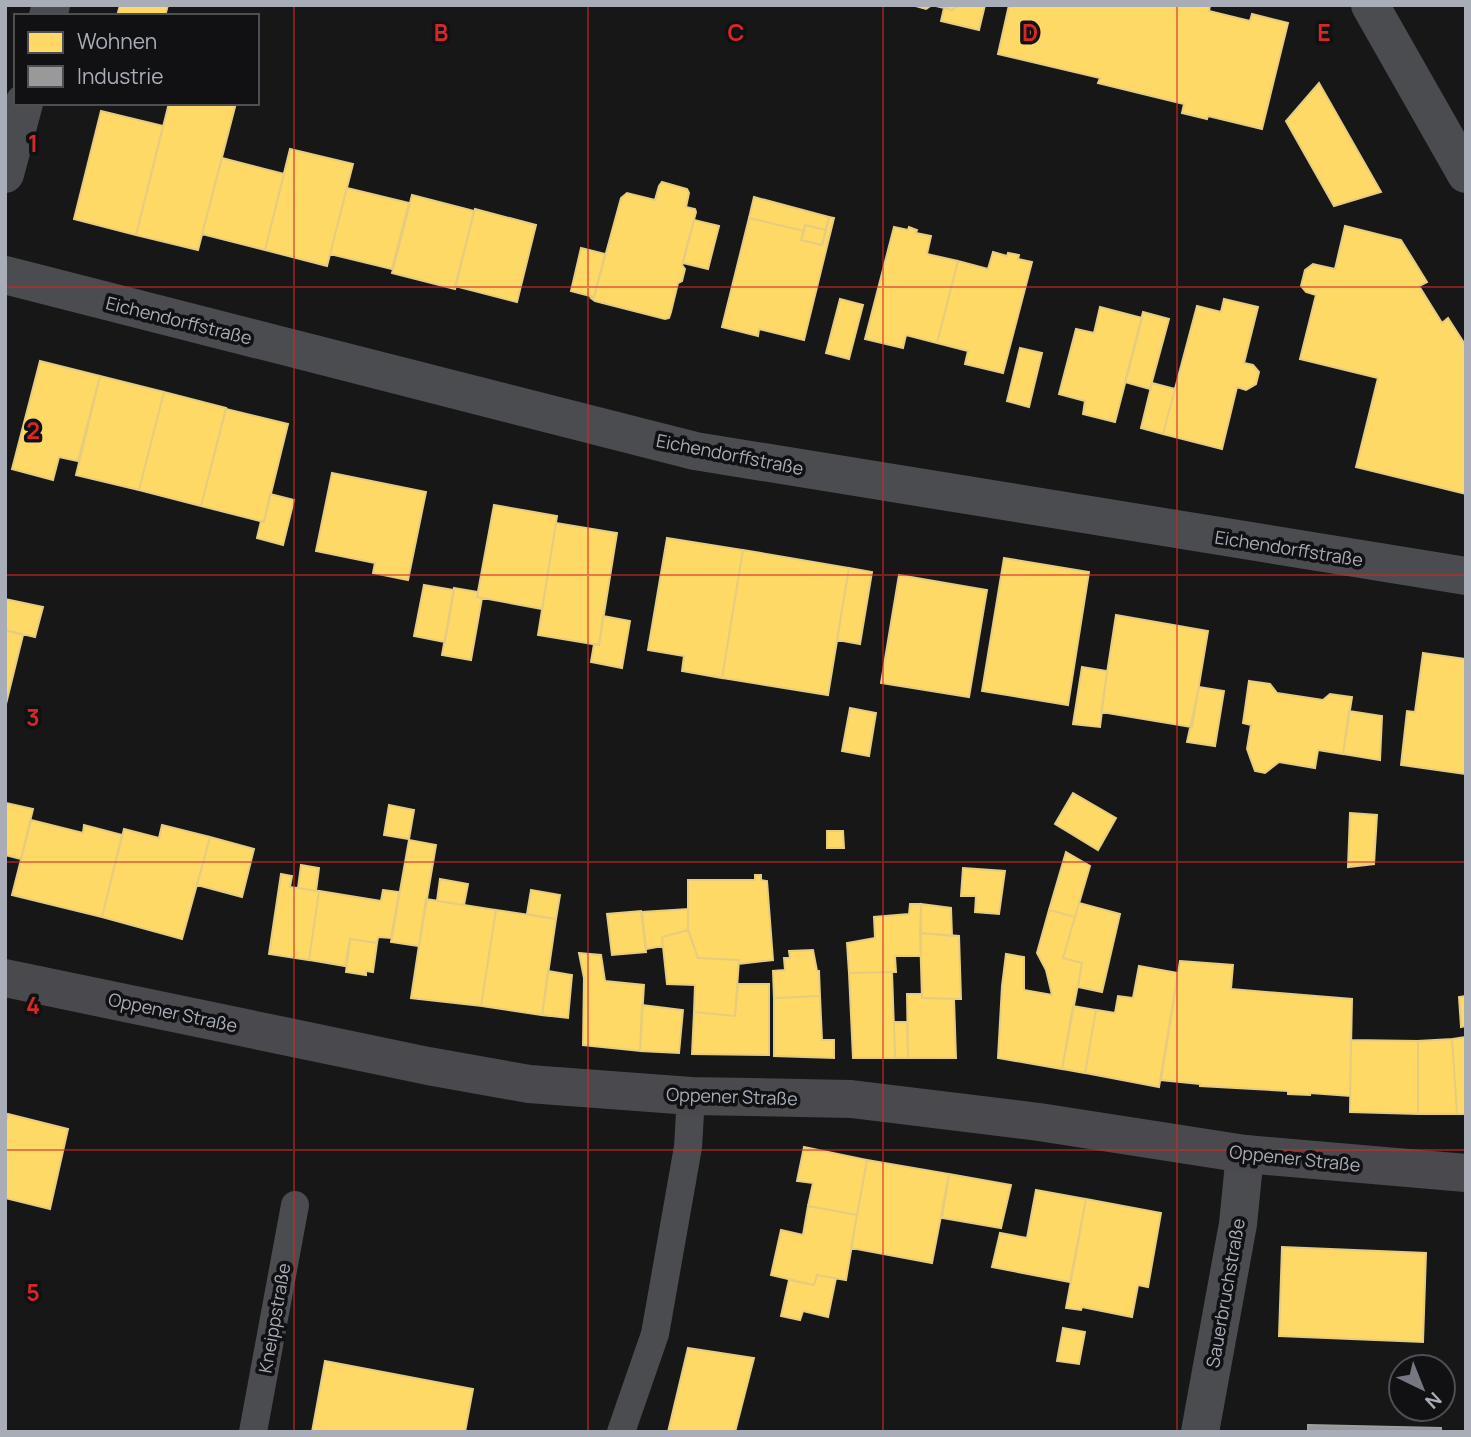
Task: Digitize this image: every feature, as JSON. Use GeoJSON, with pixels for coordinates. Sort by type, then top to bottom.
{"type":"FeatureCollection","features":[{"type":"Feature","properties":{"kind":"street"},"geometry":{"type":"LineString","coordinates":[[1370,5],[1466,174]]}},
{"type":"Feature","properties":{"kind":"street"},"geometry":{"type":"LineString","coordinates":[[5,174],[23,105]]}},
{"type":"Feature","properties":{"kind":"street","name":"Eichendorffstraße"},"geometry":{"type":"LineString","coordinates":[[5,275],[695,451],[1466,576]]}},
{"type":"Feature","properties":{"kind":"street","name":"Oppener Straße"},"geometry":{"type":"LineString","coordinates":[[5,978],[428,1066],[529,1084],[691,1096],[851,1099],[1039,1122],[1245,1154],[1466,1173]]}},
{"type":"Feature","properties":{"kind":"street","name":"Sauerbruchstraße"},"geometry":{"type":"LineString","coordinates":[[1200,1432],[1238,1224],[1245,1154]]}},
{"type":"Feature","properties":{"kind":"lane"},"geometry":{"type":"LineString","coordinates":[[621,1432],[654,1334],[688,1147],[691,1096]]}},
{"type":"Feature","properties":{"kind":"lane","name":"Kneippstraße"},"geometry":{"type":"LineString","coordinates":[[253,1432],[296,1205]]}},
{"type":"Feature","properties":{"kind":"building: Wohnen"},"geometry":{"type":"Polygon","coordinates":[[[120,5],[168,5],[166,14],[118,14],[120,5]]]}},
{"type":"Feature","properties":{"kind":"building: Wohnen"},"geometry":{"type":"Polygon","coordinates":[[[912,5],[932,5],[926,9],[912,5]]]}},
{"type":"Feature","properties":{"kind":"building: Wohnen"},"geometry":{"type":"Polygon","coordinates":[[[932,5],[959,5],[952,10],[932,5]]]}},
{"type":"Feature","properties":{"kind":"building: Wohnen"},"geometry":{"type":"Polygon","coordinates":[[[959,5],[985,5],[979,30],[941,21],[944,8],[952,10],[959,5]]]}},
{"type":"Feature","properties":{"kind":"building: Wohnen"},"geometry":{"type":"Polygon","coordinates":[[[1009,5],[1210,5],[1209,11],[1250,21],[1252,14],[1288,23],[1262,129],[1208,116],[1207,119],[1182,113],[1184,104],[1098,83],[1100,78],[998,54],[1009,5]]]}},
{"type":"Feature","properties":{"kind":"building: Wohnen"},"geometry":{"type":"Polygon","coordinates":[[[1319,83],[1381,192],[1334,206],[1286,121],[1319,83]]]}},
{"type":"Feature","properties":{"kind":"building: Wohnen"},"geometry":{"type":"Polygon","coordinates":[[[168,105],[235,105],[198,250],[136,235],[168,105]]]}},
{"type":"Feature","properties":{"kind":"building: Wohnen"},"geometry":{"type":"Polygon","coordinates":[[[101,111],[163,126],[136,235],[74,219],[101,111]]]}},
{"type":"Feature","properties":{"kind":"building: Wohnen"},"geometry":{"type":"Polygon","coordinates":[[[290,149],[353,164],[327,266],[265,250],[290,149]]]}},
{"type":"Feature","properties":{"kind":"building: Wohnen"},"geometry":{"type":"Polygon","coordinates":[[[222,158],[284,174],[265,250],[202,234],[222,158]]]}},
{"type":"Feature","properties":{"kind":"building: Wohnen"},"geometry":{"type":"Polygon","coordinates":[[[662,182],[687,189],[689,193],[686,207],[695,209],[696,212],[682,265],[685,269],[682,281],[678,283],[669,318],[665,319],[591,298],[594,297],[621,198],[627,193],[655,200],[662,182]]]}},
{"type":"Feature","properties":{"kind":"building: Wohnen"},"geometry":{"type":"Polygon","coordinates":[[[347,188],[409,203],[392,269],[330,254],[347,188]]]}},
{"type":"Feature","properties":{"kind":"building: Wohnen"},"geometry":{"type":"Polygon","coordinates":[[[412,195],[474,211],[455,289],[392,273],[412,195]]]}},
{"type":"Feature","properties":{"kind":"building: Wohnen"},"geometry":{"type":"Polygon","coordinates":[[[754,197],[829,217],[826,230],[805,225],[804,231],[749,218],[754,197]]]}},
{"type":"Feature","properties":{"kind":"building: Wohnen"},"geometry":{"type":"Polygon","coordinates":[[[475,209],[536,225],[517,302],[455,286],[475,209]]]}},
{"type":"Feature","properties":{"kind":"building: Wohnen"},"geometry":{"type":"Polygon","coordinates":[[[829,217],[834,218],[804,340],[759,329],[758,336],[722,327],[749,218],[804,231],[801,240],[822,245],[829,217]]]}},
{"type":"Feature","properties":{"kind":"building: Wohnen"},"geometry":{"type":"Polygon","coordinates":[[[694,220],[719,226],[708,269],[683,263],[694,220]]]}},
{"type":"Feature","properties":{"kind":"building: Wohnen"},"geometry":{"type":"Polygon","coordinates":[[[805,225],[826,230],[822,245],[801,240],[805,225]]]}},
{"type":"Feature","properties":{"kind":"building: Wohnen"},"geometry":{"type":"Polygon","coordinates":[[[1345,226],[1401,240],[1427,282],[1419,286],[1442,323],[1448,318],[1466,346],[1466,494],[1356,467],[1378,378],[1300,359],[1316,295],[1306,292],[1301,286],[1305,270],[1313,264],[1335,269],[1345,226]]]}},
{"type":"Feature","properties":{"kind":"building: Wohnen"},"geometry":{"type":"Polygon","coordinates":[[[894,227],[908,230],[909,227],[917,230],[916,233],[931,236],[927,254],[958,261],[937,343],[906,335],[903,348],[865,339],[894,227]]]}},
{"type":"Feature","properties":{"kind":"building: Wohnen"},"geometry":{"type":"Polygon","coordinates":[[[581,248],[605,254],[594,297],[571,291],[581,248]]]}},
{"type":"Feature","properties":{"kind":"building: Wohnen"},"geometry":{"type":"Polygon","coordinates":[[[993,252],[1007,256],[1008,253],[1019,255],[1018,259],[1032,262],[1003,373],[965,364],[968,351],[937,343],[958,261],[988,269],[993,252]]]}},
{"type":"Feature","properties":{"kind":"building: Wohnen"},"geometry":{"type":"Polygon","coordinates":[[[840,299],[863,305],[849,359],[826,353],[840,299]]]}},
{"type":"Feature","properties":{"kind":"building: Wohnen"},"geometry":{"type":"Polygon","coordinates":[[[1224,299],[1258,307],[1244,363],[1253,365],[1259,372],[1256,384],[1246,390],[1237,387],[1222,449],[1163,434],[1197,306],[1221,312],[1224,299]]]}},
{"type":"Feature","properties":{"kind":"building: Wohnen"},"geometry":{"type":"Polygon","coordinates":[[[1100,307],[1142,318],[1115,422],[1083,414],[1085,401],[1059,394],[1076,329],[1094,333],[1100,307]]]}},
{"type":"Feature","properties":{"kind":"building: Wohnen"},"geometry":{"type":"Polygon","coordinates":[[[1143,312],[1169,319],[1150,389],[1125,382],[1143,312]]]}},
{"type":"Feature","properties":{"kind":"building: Wohnen"},"geometry":{"type":"Polygon","coordinates":[[[1020,348],[1042,353],[1029,407],[1007,401],[1020,348]]]}},
{"type":"Feature","properties":{"kind":"building: Wohnen"},"geometry":{"type":"Polygon","coordinates":[[[40,361],[100,376],[78,461],[59,457],[53,480],[12,469],[40,361]]]}},
{"type":"Feature","properties":{"kind":"building: Wohnen"},"geometry":{"type":"Polygon","coordinates":[[[100,376],[164,392],[139,490],[76,475],[100,376]]]}},
{"type":"Feature","properties":{"kind":"building: Wohnen"},"geometry":{"type":"Polygon","coordinates":[[[1152,383],[1175,389],[1163,434],[1141,428],[1152,383]]]}},
{"type":"Feature","properties":{"kind":"building: Wohnen"},"geometry":{"type":"Polygon","coordinates":[[[164,392],[226,408],[201,506],[139,490],[164,392]]]}},
{"type":"Feature","properties":{"kind":"building: Wohnen"},"geometry":{"type":"Polygon","coordinates":[[[226,409],[288,424],[264,522],[201,506],[226,409]]]}},
{"type":"Feature","properties":{"kind":"building: Wohnen"},"geometry":{"type":"Polygon","coordinates":[[[332,473],[426,492],[408,580],[373,573],[375,563],[316,551],[332,473]]]}},
{"type":"Feature","properties":{"kind":"building: Wohnen"},"geometry":{"type":"Polygon","coordinates":[[[270,494],[294,500],[283,545],[257,538],[261,521],[264,522],[270,494]]]}},
{"type":"Feature","properties":{"kind":"building: Wohnen"},"geometry":{"type":"Polygon","coordinates":[[[494,505],[557,516],[542,609],[477,597],[494,505]]]}},
{"type":"Feature","properties":{"kind":"building: Wohnen"},"geometry":{"type":"Polygon","coordinates":[[[556,523],[617,533],[599,645],[538,635],[556,523]]]}},
{"type":"Feature","properties":{"kind":"building: Wohnen"},"geometry":{"type":"Polygon","coordinates":[[[667,538],[743,550],[722,678],[682,671],[684,656],[648,650],[667,538]]]}},
{"type":"Feature","properties":{"kind":"building: Wohnen"},"geometry":{"type":"Polygon","coordinates":[[[743,550],[849,568],[828,695],[722,678],[743,550]]]}},
{"type":"Feature","properties":{"kind":"building: Wohnen"},"geometry":{"type":"Polygon","coordinates":[[[1004,558],[1089,572],[1068,705],[982,691],[1004,558]]]}},
{"type":"Feature","properties":{"kind":"building: Wohnen"},"geometry":{"type":"Polygon","coordinates":[[[849,568],[872,572],[860,644],[837,640],[849,568]]]}},
{"type":"Feature","properties":{"kind":"building: Wohnen"},"geometry":{"type":"Polygon","coordinates":[[[899,575],[987,590],[969,697],[881,683],[899,575]]]}},
{"type":"Feature","properties":{"kind":"building: Wohnen"},"geometry":{"type":"Polygon","coordinates":[[[424,585],[454,590],[445,642],[414,636],[424,585]]]}},
{"type":"Feature","properties":{"kind":"building: Wohnen"},"geometry":{"type":"Polygon","coordinates":[[[454,588],[478,592],[477,597],[482,598],[471,660],[442,655],[454,588]]]}},
{"type":"Feature","properties":{"kind":"building: Wohnen"},"geometry":{"type":"Polygon","coordinates":[[[5,599],[43,607],[35,637],[5,630],[5,599]]]}},
{"type":"Feature","properties":{"kind":"building: Wohnen"},"geometry":{"type":"Polygon","coordinates":[[[1116,615],[1208,631],[1192,727],[1101,712],[1116,615]]]}},
{"type":"Feature","properties":{"kind":"building: Wohnen"},"geometry":{"type":"Polygon","coordinates":[[[603,616],[630,621],[622,668],[591,662],[594,644],[599,645],[603,616]]]}},
{"type":"Feature","properties":{"kind":"building: Wohnen"},"geometry":{"type":"Polygon","coordinates":[[[5,630],[23,635],[5,708],[5,630]]]}},
{"type":"Feature","properties":{"kind":"building: Wohnen"},"geometry":{"type":"Polygon","coordinates":[[[1423,653],[1466,659],[1466,774],[1401,765],[1407,711],[1415,712],[1423,653]]]}},
{"type":"Feature","properties":{"kind":"building: Wohnen"},"geometry":{"type":"Polygon","coordinates":[[[1082,667],[1107,671],[1100,727],[1073,724],[1082,667]]]}},
{"type":"Feature","properties":{"kind":"building: Wohnen"},"geometry":{"type":"Polygon","coordinates":[[[1249,681],[1270,684],[1277,693],[1323,700],[1330,694],[1352,697],[1343,754],[1318,750],[1315,768],[1279,762],[1265,773],[1255,771],[1247,749],[1251,725],[1243,723],[1249,681]]]}},
{"type":"Feature","properties":{"kind":"building: Wohnen"},"geometry":{"type":"Polygon","coordinates":[[[1199,687],[1224,691],[1215,746],[1187,742],[1199,687]]]}},
{"type":"Feature","properties":{"kind":"building: Wohnen"},"geometry":{"type":"Polygon","coordinates":[[[850,708],[876,713],[869,756],[842,751],[850,708]]]}},
{"type":"Feature","properties":{"kind":"building: Wohnen"},"geometry":{"type":"Polygon","coordinates":[[[1349,711],[1382,716],[1380,760],[1343,754],[1349,711]]]}},
{"type":"Feature","properties":{"kind":"building: Wohnen"},"geometry":{"type":"Polygon","coordinates":[[[1073,793],[1116,818],[1098,850],[1055,824],[1073,793]]]}},
{"type":"Feature","properties":{"kind":"building: Wohnen"},"geometry":{"type":"Polygon","coordinates":[[[6,803],[33,809],[21,859],[5,855],[6,803]]]}},
{"type":"Feature","properties":{"kind":"building: Wohnen"},"geometry":{"type":"Polygon","coordinates":[[[389,805],[414,810],[409,839],[384,835],[389,805]]]}},
{"type":"Feature","properties":{"kind":"building: Wohnen"},"geometry":{"type":"Polygon","coordinates":[[[1350,813],[1377,815],[1374,864],[1348,867],[1350,813]]]}},
{"type":"Feature","properties":{"kind":"building: Wohnen"},"geometry":{"type":"Polygon","coordinates":[[[31,820],[83,833],[84,825],[122,835],[102,917],[12,895],[31,820]]]}},
{"type":"Feature","properties":{"kind":"building: Wohnen"},"geometry":{"type":"Polygon","coordinates":[[[162,825],[210,837],[182,939],[102,917],[124,829],[159,838],[162,825]]]}},
{"type":"Feature","properties":{"kind":"building: Wohnen"},"geometry":{"type":"Polygon","coordinates":[[[827,831],[843,831],[844,848],[827,848],[827,831]]]}},
{"type":"Feature","properties":{"kind":"building: Wohnen"},"geometry":{"type":"Polygon","coordinates":[[[210,837],[254,849],[242,897],[197,885],[210,837]]]}},
{"type":"Feature","properties":{"kind":"building: Wohnen"},"geometry":{"type":"Polygon","coordinates":[[[409,840],[436,845],[419,946],[391,942],[409,840]]]}},
{"type":"Feature","properties":{"kind":"building: Wohnen"},"geometry":{"type":"Polygon","coordinates":[[[1066,852],[1090,866],[1075,917],[1049,910],[1066,852]]]}},
{"type":"Feature","properties":{"kind":"building: Wohnen"},"geometry":{"type":"Polygon","coordinates":[[[301,865],[319,868],[316,891],[298,888],[301,865]]]}},
{"type":"Feature","properties":{"kind":"building: Wohnen"},"geometry":{"type":"Polygon","coordinates":[[[963,868],[1005,871],[999,914],[975,912],[976,896],[961,896],[963,868]]]}},
{"type":"Feature","properties":{"kind":"building: Wohnen"},"geometry":{"type":"Polygon","coordinates":[[[281,874],[292,876],[290,887],[319,891],[309,960],[269,954],[281,874]]]}},
{"type":"Feature","properties":{"kind":"building: Wohnen"},"geometry":{"type":"Polygon","coordinates":[[[755,875],[761,875],[761,880],[767,881],[773,960],[739,964],[739,960],[698,958],[688,929],[688,880],[755,880],[755,875]]]}},
{"type":"Feature","properties":{"kind":"building: Wohnen"},"geometry":{"type":"Polygon","coordinates":[[[440,879],[468,884],[464,905],[437,901],[440,879]]]}},
{"type":"Feature","properties":{"kind":"building: Wohnen"},"geometry":{"type":"Polygon","coordinates":[[[383,890],[399,892],[391,938],[378,937],[377,943],[350,939],[345,966],[309,960],[319,891],[381,901],[383,890]]]}},
{"type":"Feature","properties":{"kind":"building: Wohnen"},"geometry":{"type":"Polygon","coordinates":[[[531,890],[560,895],[556,919],[527,914],[531,890]]]}},
{"type":"Feature","properties":{"kind":"building: Wohnen"},"geometry":{"type":"Polygon","coordinates":[[[426,899],[496,910],[481,1006],[411,998],[426,899]]]}},
{"type":"Feature","properties":{"kind":"building: Wohnen"},"geometry":{"type":"Polygon","coordinates":[[[1079,903],[1120,914],[1102,992],[1078,987],[1082,963],[1063,958],[1079,903]]]}},
{"type":"Feature","properties":{"kind":"building: Wohnen"},"geometry":{"type":"Polygon","coordinates":[[[910,904],[921,904],[921,956],[895,956],[896,972],[849,973],[847,943],[875,938],[874,917],[909,914],[910,904]]]}},
{"type":"Feature","properties":{"kind":"building: Wohnen"},"geometry":{"type":"Polygon","coordinates":[[[921,904],[951,908],[952,936],[920,933],[921,904]]]}},
{"type":"Feature","properties":{"kind":"building: Wohnen"},"geometry":{"type":"Polygon","coordinates":[[[688,909],[688,930],[662,937],[663,946],[646,949],[642,912],[688,909]]]}},
{"type":"Feature","properties":{"kind":"building: Wohnen"},"geometry":{"type":"Polygon","coordinates":[[[496,910],[556,919],[542,1015],[481,1006],[496,910]]]}},
{"type":"Feature","properties":{"kind":"building: Wohnen"},"geometry":{"type":"Polygon","coordinates":[[[1049,910],[1075,917],[1063,958],[1082,963],[1062,1069],[998,1058],[1006,954],[1024,957],[1024,990],[1052,995],[1046,970],[1037,953],[1049,910]]]}},
{"type":"Feature","properties":{"kind":"building: Wohnen"},"geometry":{"type":"Polygon","coordinates":[[[641,911],[646,952],[612,955],[607,914],[641,911]]]}},
{"type":"Feature","properties":{"kind":"building: Wohnen"},"geometry":{"type":"Polygon","coordinates":[[[688,930],[698,958],[739,960],[735,1016],[694,1012],[695,985],[667,984],[662,937],[688,930]]]}},
{"type":"Feature","properties":{"kind":"building: Wohnen"},"geometry":{"type":"Polygon","coordinates":[[[920,933],[959,936],[961,999],[922,998],[920,933]]]}},
{"type":"Feature","properties":{"kind":"building: Wohnen"},"geometry":{"type":"Polygon","coordinates":[[[350,939],[377,943],[373,972],[366,971],[366,975],[346,972],[350,939]]]}},
{"type":"Feature","properties":{"kind":"building: Wohnen"},"geometry":{"type":"Polygon","coordinates":[[[813,950],[819,971],[820,996],[774,998],[773,971],[785,970],[784,958],[790,958],[789,951],[813,950]]]}},
{"type":"Feature","properties":{"kind":"building: Wohnen"},"geometry":{"type":"Polygon","coordinates":[[[579,953],[601,955],[605,981],[644,985],[640,1051],[583,1045],[584,978],[579,953]]]}},
{"type":"Feature","properties":{"kind":"building: Wohnen"},"geometry":{"type":"Polygon","coordinates":[[[1180,961],[1233,965],[1231,989],[1352,999],[1350,1096],[1288,1094],[1288,1091],[1200,1086],[1161,1080],[1180,961]]]}},
{"type":"Feature","properties":{"kind":"building: Wohnen"},"geometry":{"type":"Polygon","coordinates":[[[1139,966],[1178,973],[1159,1087],[1085,1073],[1096,1010],[1115,1013],[1118,996],[1133,998],[1139,966]]]}},
{"type":"Feature","properties":{"kind":"building: Wohnen"},"geometry":{"type":"Polygon","coordinates":[[[548,971],[572,975],[568,1018],[542,1015],[548,971]]]}},
{"type":"Feature","properties":{"kind":"building: Wohnen"},"geometry":{"type":"Polygon","coordinates":[[[892,972],[895,1058],[853,1058],[849,973],[892,972]]]}},
{"type":"Feature","properties":{"kind":"building: Wohnen"},"geometry":{"type":"Polygon","coordinates":[[[738,984],[769,984],[769,1055],[692,1054],[694,1012],[735,1016],[738,984]]]}},
{"type":"Feature","properties":{"kind":"building: Wohnen"},"geometry":{"type":"Polygon","coordinates":[[[907,994],[922,994],[922,998],[954,999],[956,1058],[908,1058],[907,994]]]}},
{"type":"Feature","properties":{"kind":"building: Wohnen"},"geometry":{"type":"Polygon","coordinates":[[[820,996],[822,1040],[834,1040],[834,1058],[774,1056],[774,998],[820,996]]]}},
{"type":"Feature","properties":{"kind":"building: Wohnen"},"geometry":{"type":"Polygon","coordinates":[[[1466,996],[1466,1026],[1461,1027],[1459,997],[1466,996]]]}},
{"type":"Feature","properties":{"kind":"building: Wohnen"},"geometry":{"type":"Polygon","coordinates":[[[642,1005],[683,1010],[679,1053],[640,1051],[642,1005]]]}},
{"type":"Feature","properties":{"kind":"building: Wohnen"},"geometry":{"type":"Polygon","coordinates":[[[1073,1006],[1096,1010],[1085,1073],[1062,1069],[1073,1006]]]}},
{"type":"Feature","properties":{"kind":"building: Wohnen"},"geometry":{"type":"Polygon","coordinates":[[[894,1022],[907,1022],[908,1058],[895,1058],[894,1022]]]}},
{"type":"Feature","properties":{"kind":"building: Wohnen"},"geometry":{"type":"Polygon","coordinates":[[[1466,1037],[1466,1114],[1457,1114],[1452,1039],[1466,1037]]]}},
{"type":"Feature","properties":{"kind":"building: Wohnen"},"geometry":{"type":"Polygon","coordinates":[[[1452,1039],[1457,1114],[1418,1114],[1418,1041],[1452,1039]]]}},
{"type":"Feature","properties":{"kind":"building: Wohnen"},"geometry":{"type":"Polygon","coordinates":[[[1351,1040],[1418,1041],[1418,1114],[1350,1112],[1351,1040]]]}},
{"type":"Feature","properties":{"kind":"building: Wohnen"},"geometry":{"type":"Polygon","coordinates":[[[8,1114],[68,1129],[50,1209],[5,1198],[5,1124],[8,1114]]]}},
{"type":"Feature","properties":{"kind":"building: Wohnen"},"geometry":{"type":"Polygon","coordinates":[[[804,1147],[867,1160],[857,1215],[808,1206],[813,1183],[797,1181],[804,1147]]]}},
{"type":"Feature","properties":{"kind":"building: Wohnen"},"geometry":{"type":"Polygon","coordinates":[[[867,1160],[949,1174],[932,1263],[851,1248],[867,1160]]]}},
{"type":"Feature","properties":{"kind":"building: Wohnen"},"geometry":{"type":"Polygon","coordinates":[[[949,1174],[1011,1185],[1001,1228],[942,1218],[949,1174]]]}},
{"type":"Feature","properties":{"kind":"building: Wohnen"},"geometry":{"type":"Polygon","coordinates":[[[1036,1190],[1086,1199],[1070,1282],[992,1267],[1000,1233],[1027,1238],[1036,1190]]]}},
{"type":"Feature","properties":{"kind":"building: Wohnen"},"geometry":{"type":"Polygon","coordinates":[[[1086,1199],[1161,1213],[1148,1287],[1138,1285],[1132,1317],[1082,1307],[1081,1310],[1066,1308],[1086,1199]]]}},
{"type":"Feature","properties":{"kind":"building: Wohnen"},"geometry":{"type":"Polygon","coordinates":[[[808,1206],[857,1215],[846,1280],[817,1275],[814,1285],[771,1275],[781,1230],[803,1235],[808,1206]]]}},
{"type":"Feature","properties":{"kind":"building: Wohnen"},"geometry":{"type":"Polygon","coordinates":[[[1282,1247],[1426,1253],[1423,1342],[1279,1336],[1282,1247]]]}},
{"type":"Feature","properties":{"kind":"building: Wohnen"},"geometry":{"type":"Polygon","coordinates":[[[817,1275],[836,1278],[828,1317],[803,1311],[800,1320],[781,1316],[789,1280],[814,1285],[817,1275]]]}},
{"type":"Feature","properties":{"kind":"building: Wohnen"},"geometry":{"type":"Polygon","coordinates":[[[1063,1328],[1085,1332],[1079,1364],[1057,1361],[1063,1328]]]}},
{"type":"Feature","properties":{"kind":"building: Wohnen"},"geometry":{"type":"Polygon","coordinates":[[[688,1348],[754,1358],[735,1432],[668,1432],[688,1348]]]}},
{"type":"Feature","properties":{"kind":"building: Wohnen"},"geometry":{"type":"Polygon","coordinates":[[[325,1361],[473,1389],[465,1432],[312,1432],[325,1361]]]}},
{"type":"Feature","properties":{"kind":"building: Industrie"},"geometry":{"type":"Polygon","coordinates":[[[1308,1425],[1441,1428],[1441,1432],[1308,1432],[1308,1425]]]}}]}
